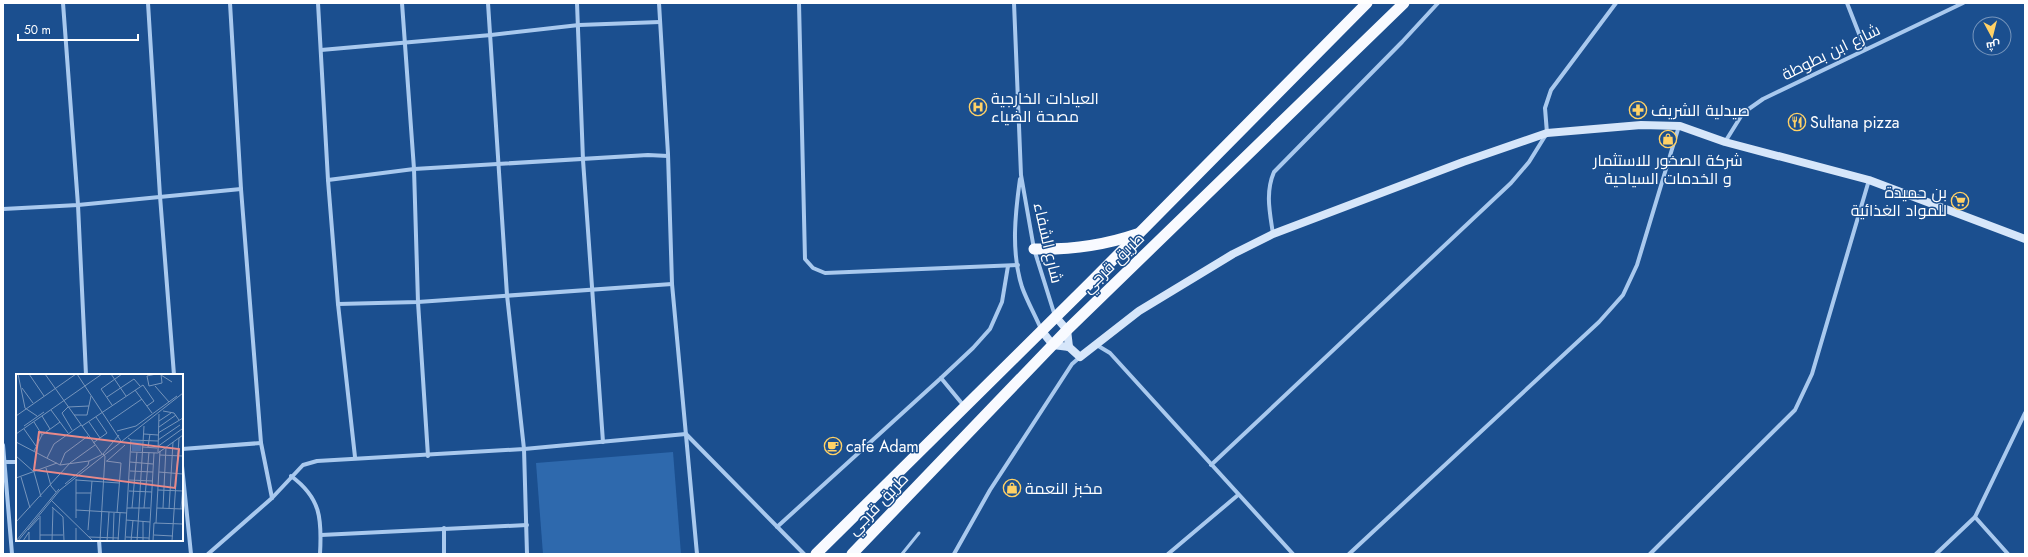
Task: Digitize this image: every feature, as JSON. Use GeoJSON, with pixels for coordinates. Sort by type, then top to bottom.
{"type":"FeatureCollection","features":[{"type":"Feature","properties":{"kind":"highway","name":"طريق قرجي"},"geometry":{"type":"LineString","coordinates":[[816,554],[1139,233],[1367,3]]}},
{"type":"Feature","properties":{"kind":"highway","name":"طريق قرجي"},"geometry":{"type":"LineString","coordinates":[[852,554],[1067,330],[1404,3]]}},
{"type":"Feature","properties":{"kind":"highway"},"geometry":{"type":"LineString","coordinates":[[1034,249],[1062,250],[1091,247],[1114,242],[1139,233]]}},
{"type":"Feature","properties":{"kind":"main road"},"geometry":{"type":"LineString","coordinates":[[1041,330],[1053,345],[1069,347],[1080,357],[1139,311],[1233,254],[1273,234],[1463,162],[1547,133],[1641,125],[1680,126],[1725,142],[1869,180],[2025,239]]}},
{"type":"Feature","properties":{"kind":"main road"},"geometry":{"type":"LineString","coordinates":[[1055,316],[1067,330],[1069,347]]}},
{"type":"Feature","properties":{"kind":"street"},"geometry":{"type":"LineString","coordinates":[[63,3],[78,205],[86,374]]}},
{"type":"Feature","properties":{"kind":"street"},"geometry":{"type":"LineString","coordinates":[[148,3],[160,196],[174,374]]}},
{"type":"Feature","properties":{"kind":"street"},"geometry":{"type":"LineString","coordinates":[[230,3],[241,189],[261,442],[272,498]]}},
{"type":"Feature","properties":{"kind":"street"},"geometry":{"type":"LineString","coordinates":[[318,3],[328,180],[338,304],[354,457]]}},
{"type":"Feature","properties":{"kind":"street"},"geometry":{"type":"LineString","coordinates":[[402,3],[414,169],[418,302],[428,456]]}},
{"type":"Feature","properties":{"kind":"street"},"geometry":{"type":"LineString","coordinates":[[488,3],[507,295],[524,449],[528,554]]}},
{"type":"Feature","properties":{"kind":"street"},"geometry":{"type":"LineString","coordinates":[[577,3],[583,160],[602,442]]}},
{"type":"Feature","properties":{"kind":"street"},"geometry":{"type":"LineString","coordinates":[[659,3],[668,156],[672,284],[697,554]]}},
{"type":"Feature","properties":{"kind":"street"},"geometry":{"type":"LineString","coordinates":[[799,3],[805,259],[812,268],[825,273],[1018,265]]}},
{"type":"Feature","properties":{"kind":"street","name":"شارع الشفاء"},"geometry":{"type":"LineString","coordinates":[[1014,3],[1021,175],[1034,249],[1055,316]]}},
{"type":"Feature","properties":{"kind":"street"},"geometry":{"type":"LineString","coordinates":[[1273,234],[1268,198],[1269,183],[1274,172],[1402,42],[1438,3]]}},
{"type":"Feature","properties":{"kind":"street"},"geometry":{"type":"LineString","coordinates":[[1211,465],[1510,184],[1529,162],[1547,133],[1545,108],[1551,90],[1616,3]]}},
{"type":"Feature","properties":{"kind":"street"},"geometry":{"type":"LineString","coordinates":[[1846,3],[1865,49]]}},
{"type":"Feature","properties":{"kind":"street","name":"شارع ابن بطوطة"},"geometry":{"type":"LineString","coordinates":[[1725,142],[1743,113],[1763,99],[1963,3]]}},
{"type":"Feature","properties":{"kind":"street"},"geometry":{"type":"LineString","coordinates":[[321,50],[491,35],[579,25],[660,22]]}},
{"type":"Feature","properties":{"kind":"street"},"geometry":{"type":"LineString","coordinates":[[1349,554],[1599,322],[1623,295],[1637,265],[1680,126]]}},
{"type":"Feature","properties":{"kind":"street"},"geometry":{"type":"LineString","coordinates":[[328,180],[414,169],[498,163],[583,160],[648,155],[668,156]]}},
{"type":"Feature","properties":{"kind":"street","name":"شارع الشفاء"},"geometry":{"type":"LineString","coordinates":[[1021,175],[1014,218],[1018,265],[1022,286],[1041,330]]}},
{"type":"Feature","properties":{"kind":"street"},"geometry":{"type":"LineString","coordinates":[[1650,554],[1795,410],[1812,374],[1869,180]]}},
{"type":"Feature","properties":{"kind":"street"},"geometry":{"type":"LineString","coordinates":[[3,209],[78,205],[241,189]]}},
{"type":"Feature","properties":{"kind":"street"},"geometry":{"type":"LineString","coordinates":[[777,527],[941,378],[973,348],[990,329],[1002,302],[1008,266]]}},
{"type":"Feature","properties":{"kind":"street"},"geometry":{"type":"LineString","coordinates":[[338,304],[418,302],[672,284]]}},
{"type":"Feature","properties":{"kind":"street"},"geometry":{"type":"LineString","coordinates":[[1095,344],[1110,353],[1293,554]]}},
{"type":"Feature","properties":{"kind":"street"},"geometry":{"type":"LineString","coordinates":[[954,554],[990,490],[1072,364],[1080,357]]}},
{"type":"Feature","properties":{"kind":"street"},"geometry":{"type":"LineString","coordinates":[[941,378],[965,406]]}},
{"type":"Feature","properties":{"kind":"street"},"geometry":{"type":"LineString","coordinates":[[1936,554],[1975,517],[2025,413]]}},
{"type":"Feature","properties":{"kind":"street"},"geometry":{"type":"LineString","coordinates":[[208,554],[272,498],[291,476],[303,465],[317,461],[354,457],[428,456],[524,449],[686,434]]}},
{"type":"Feature","properties":{"kind":"street"},"geometry":{"type":"LineString","coordinates":[[686,434],[804,554]]}},
{"type":"Feature","properties":{"kind":"street"},"geometry":{"type":"LineString","coordinates":[[183,449],[261,442]]}},
{"type":"Feature","properties":{"kind":"street"},"geometry":{"type":"LineString","coordinates":[[3,444],[12,554]]}},
{"type":"Feature","properties":{"kind":"street"},"geometry":{"type":"LineString","coordinates":[[4,462],[16,462]]}},
{"type":"Feature","properties":{"kind":"street"},"geometry":{"type":"LineString","coordinates":[[183,476],[191,554]]}},
{"type":"Feature","properties":{"kind":"street"},"geometry":{"type":"LineString","coordinates":[[291,476],[305,486],[313,497],[321,535],[320,554]]}},
{"type":"Feature","properties":{"kind":"street"},"geometry":{"type":"LineString","coordinates":[[1168,554],[1238,494]]}},
{"type":"Feature","properties":{"kind":"street"},"geometry":{"type":"LineString","coordinates":[[1975,517],[2008,554]]}},
{"type":"Feature","properties":{"kind":"street"},"geometry":{"type":"LineString","coordinates":[[321,535],[527,525]]}},
{"type":"Feature","properties":{"kind":"street"},"geometry":{"type":"LineString","coordinates":[[444,528],[444,554]]}},
{"type":"Feature","properties":{"kind":"street"},"geometry":{"type":"LineString","coordinates":[[98,541],[100,554]]}},
{"type":"Feature","properties":{"kind":"lane"},"geometry":{"type":"LineString","coordinates":[[902,554],[919,533]]}},
{"type":"Feature","properties":{"kind":"shaded area"},"geometry":{"type":"Polygon","coordinates":[[[673,452],[681,554],[543,554],[536,463],[673,452]]]}},
{"type":"Feature","properties":{"kind":"place","name":"العيادات الخارجية مصحة الضياء"},"geometry":{"type":"Point","coordinates":[978,107]}},
{"type":"Feature","properties":{"kind":"place","name":"صيدلية الشريف"},"geometry":{"type":"Point","coordinates":[1638,110]}},
{"type":"Feature","properties":{"kind":"place","name":"Sultana pizza"},"geometry":{"type":"Point","coordinates":[1797,122]}},
{"type":"Feature","properties":{"kind":"place","name":"شركة الصخور للاستثمار و الخدمات السياحية"},"geometry":{"type":"Point","coordinates":[1668,139]}},
{"type":"Feature","properties":{"kind":"place","name":"بن حميدة للمواد الغذائية"},"geometry":{"type":"Point","coordinates":[1960,201]}},
{"type":"Feature","properties":{"kind":"place","name":"cafe Adam"},"geometry":{"type":"Point","coordinates":[833,446]}},
{"type":"Feature","properties":{"kind":"place","name":"مخبز النعمة"},"geometry":{"type":"Point","coordinates":[1012,488]}}]}
